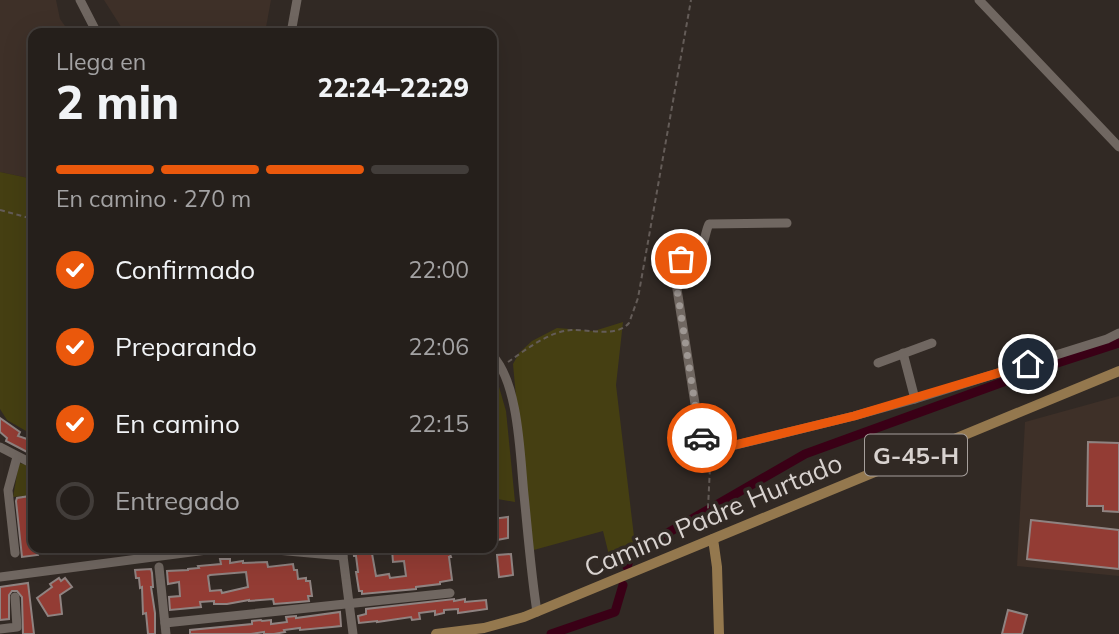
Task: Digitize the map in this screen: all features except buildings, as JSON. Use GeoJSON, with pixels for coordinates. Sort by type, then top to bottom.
{"type":"FeatureCollection","features":[{"type":"Feature","properties":{"kind":"main road","name":"Camino Padre Hurtado"},"geometry":{"type":"LineString","coordinates":[[436,634],[498,625],[537,612],[1119,371]]}},
{"type":"Feature","properties":{"kind":"main road"},"geometry":{"type":"LineString","coordinates":[[713,539],[717,567],[719,634]]}},
{"type":"Feature","properties":{"kind":"street"},"geometry":{"type":"LineString","coordinates":[[80,0],[94,28]]}},
{"type":"Feature","properties":{"kind":"street"},"geometry":{"type":"LineString","coordinates":[[292,28],[297,0]]}},
{"type":"Feature","properties":{"kind":"street"},"geometry":{"type":"LineString","coordinates":[[979,0],[1119,146]]}},
{"type":"Feature","properties":{"kind":"street"},"geometry":{"type":"LineString","coordinates":[[786,223],[709,224],[698,253],[681,259],[674,265],[698,423],[706,452],[915,399],[1119,333]]}},
{"type":"Feature","properties":{"kind":"street"},"geometry":{"type":"LineString","coordinates":[[878,363],[932,343]]}},
{"type":"Feature","properties":{"kind":"street"},"geometry":{"type":"LineString","coordinates":[[903,354],[915,399]]}},
{"type":"Feature","properties":{"kind":"street"},"geometry":{"type":"LineString","coordinates":[[497,362],[507,383],[516,417],[537,612]]}},
{"type":"Feature","properties":{"kind":"street"},"geometry":{"type":"LineString","coordinates":[[0,447],[28,462]]}},
{"type":"Feature","properties":{"kind":"street"},"geometry":{"type":"LineString","coordinates":[[15,553],[8,490],[18,457]]}},
{"type":"Feature","properties":{"kind":"street"},"geometry":{"type":"LineString","coordinates":[[0,577],[184,553]]}},
{"type":"Feature","properties":{"kind":"street"},"geometry":{"type":"LineString","coordinates":[[342,553],[353,634]]}},
{"type":"Feature","properties":{"kind":"street"},"geometry":{"type":"LineString","coordinates":[[159,567],[166,634]]}},
{"type":"Feature","properties":{"kind":"street"},"geometry":{"type":"LineString","coordinates":[[165,623],[450,593]]}},
{"type":"Feature","properties":{"kind":"street"},"geometry":{"type":"LineString","coordinates":[[0,629],[17,627],[15,597]]}},
{"type":"Feature","properties":{"kind":"path"},"geometry":{"type":"LineString","coordinates":[[501,367],[558,333],[569,330],[617,331],[629,323],[638,298],[691,0]]}},
{"type":"Feature","properties":{"kind":"path"},"geometry":{"type":"LineString","coordinates":[[0,210],[28,218]]}},
{"type":"Feature","properties":{"kind":"path"},"geometry":{"type":"LineString","coordinates":[[706,452],[710,467],[708,508],[713,539]]}},
{"type":"Feature","properties":{"kind":"shaded area"},"geometry":{"type":"Polygon","coordinates":[[[0,0],[56,0],[60,19],[66,28],[28,28],[28,178],[0,172],[0,0]]]}},
{"type":"Feature","properties":{"kind":"shaded area"},"geometry":{"type":"Polygon","coordinates":[[[104,0],[271,0],[266,28],[122,28],[104,0]]]}},
{"type":"Feature","properties":{"kind":"shaded area"},"geometry":{"type":"Polygon","coordinates":[[[0,172],[28,178],[28,432],[7,420],[0,409],[0,172]]]}},
{"type":"Feature","properties":{"kind":"shaded area"},"geometry":{"type":"Polygon","coordinates":[[[623,322],[616,385],[635,545],[609,555],[603,531],[530,551],[513,364],[519,353],[532,341],[557,328],[594,331],[623,322]]]}},
{"type":"Feature","properties":{"kind":"shaded area"},"geometry":{"type":"Polygon","coordinates":[[[497,380],[506,411],[515,502],[497,499],[497,380]]]}},
{"type":"Feature","properties":{"kind":"shaded area"},"geometry":{"type":"Polygon","coordinates":[[[1119,396],[1119,576],[1017,566],[1025,422],[1119,396]]]}},
{"type":"Feature","properties":{"kind":"shaded area"},"geometry":{"type":"Polygon","coordinates":[[[19,463],[28,465],[28,496],[13,497],[19,463]]]}},
{"type":"Feature","properties":{"kind":"waterway"},"geometry":{"type":"LineString","coordinates":[[627,567],[631,554],[805,454],[1039,369],[1119,343]]}},
{"type":"Feature","properties":{"kind":"waterway"},"geometry":{"type":"LineString","coordinates":[[551,634],[615,612],[623,585]]}},
{"type":"Feature","properties":{"kind":"way so far"},"geometry":{"type":"LineString","coordinates":[[681,259],[674,265],[674,270],[702,438]]}},
{"type":"Feature","properties":{"kind":"route"},"geometry":{"type":"LineString","coordinates":[[702,438],[706,452],[854,416],[1028,364]]}}]}
